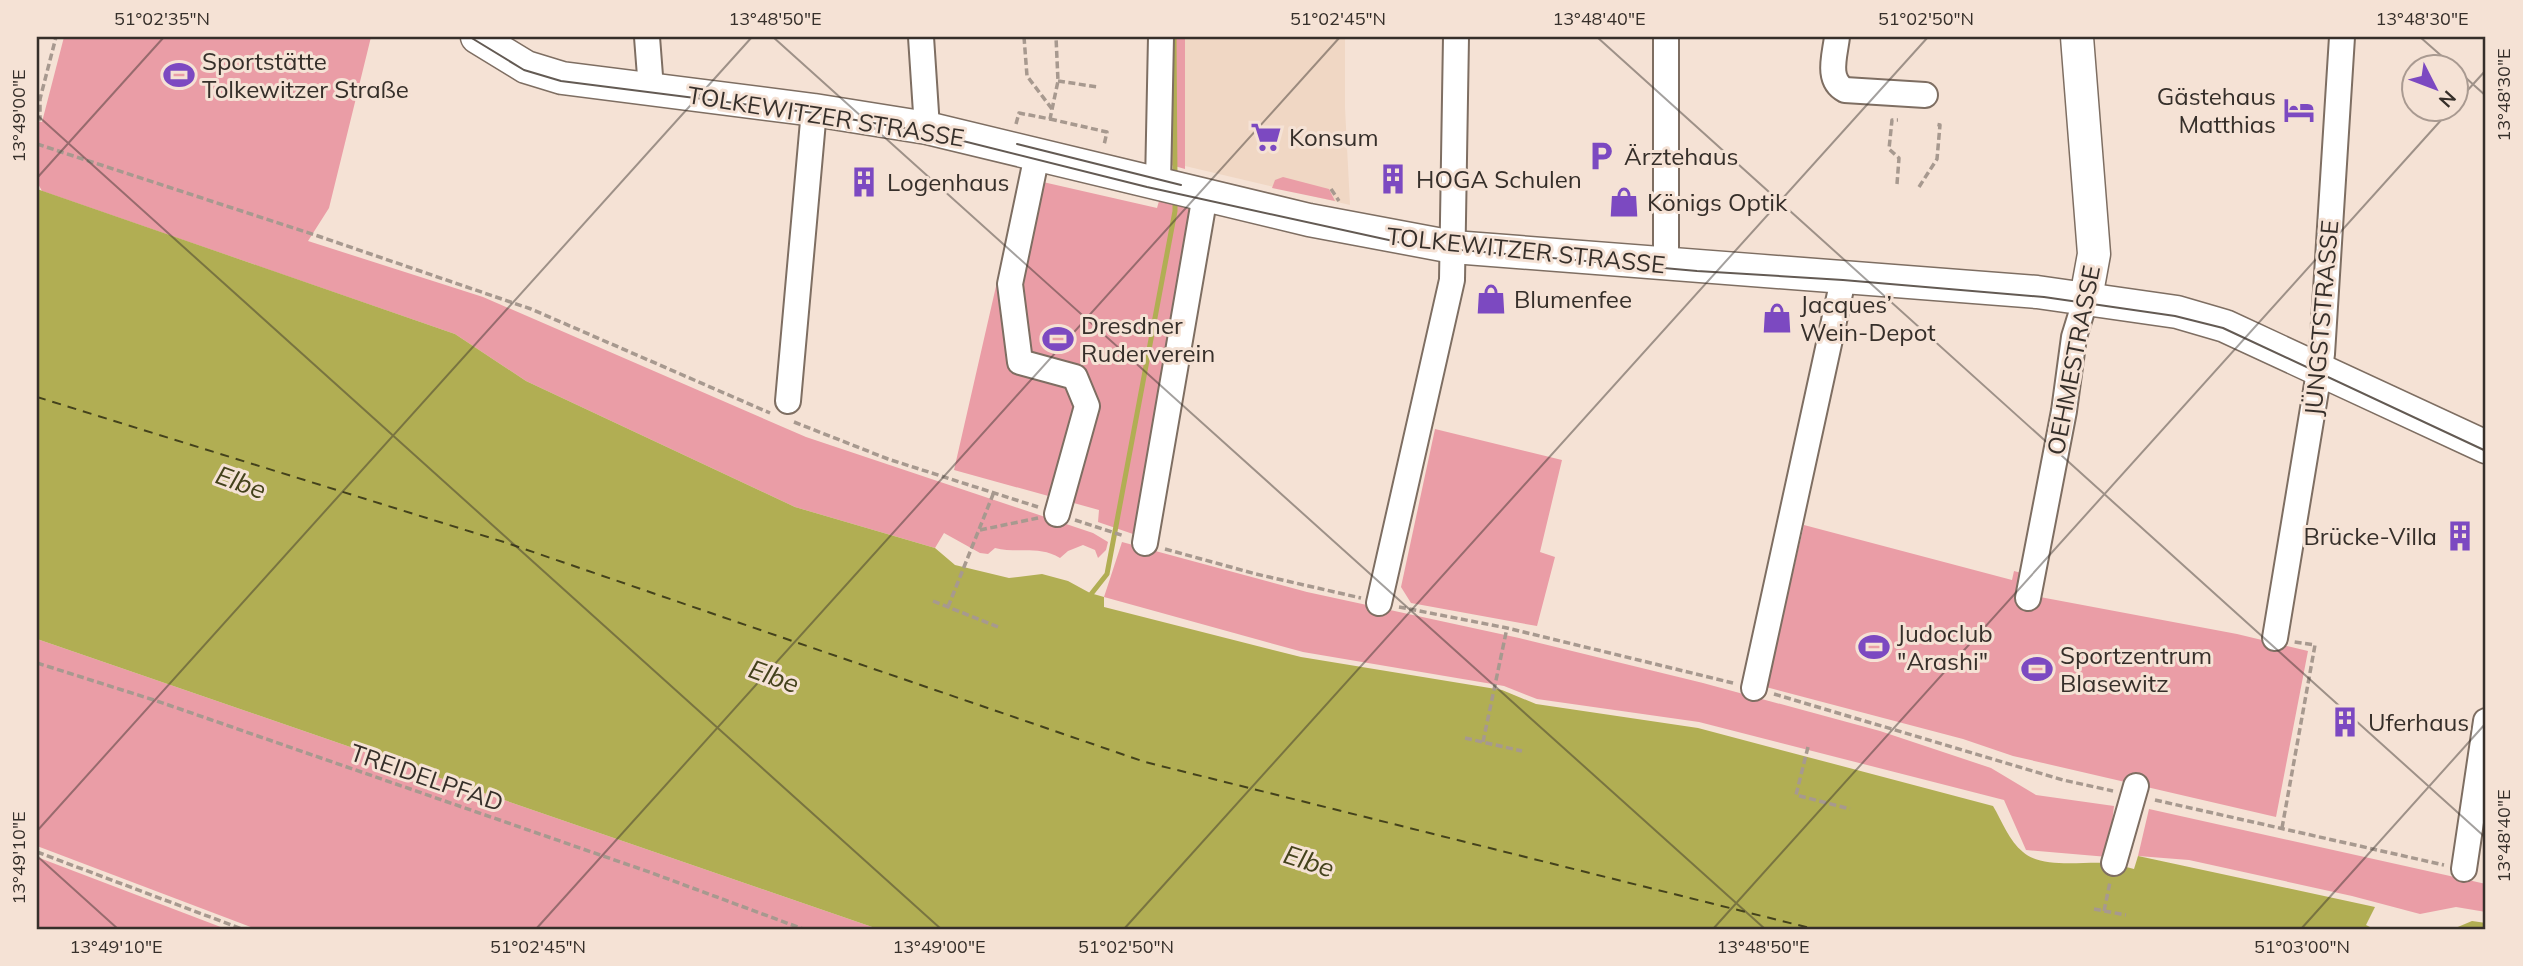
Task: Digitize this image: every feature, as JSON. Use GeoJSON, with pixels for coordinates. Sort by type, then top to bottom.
{"type":"FeatureCollection","features":[{"type":"Feature","properties":{"kind":"main road","name":"TOLKEWITZER STRASSE"},"geometry":{"type":"LineString","coordinates":[[477,37],[526,67],[562,78],[814,110],[927,128],[1382,235],[1453,247],[1666,265],[1844,275],[2086,298],[2177,312],[2225,326],[2486,447]]}},
{"type":"Feature","properties":{"kind":"main road","name":"OEHMESTRASSE"},"geometry":{"type":"LineString","coordinates":[[2077,37],[2094,254],[2086,298]]}},
{"type":"Feature","properties":{"kind":"street"},"geometry":{"type":"LineString","coordinates":[[647,37],[651,89]]}},
{"type":"Feature","properties":{"kind":"street"},"geometry":{"type":"LineString","coordinates":[[921,37],[927,128]]}},
{"type":"Feature","properties":{"kind":"street"},"geometry":{"type":"LineString","coordinates":[[1159,184],[1161,37]]}},
{"type":"Feature","properties":{"kind":"street"},"geometry":{"type":"LineString","coordinates":[[1379,603],[1452,280],[1456,37]]}},
{"type":"Feature","properties":{"kind":"street"},"geometry":{"type":"LineString","coordinates":[[1666,37],[1666,265]]}},
{"type":"Feature","properties":{"kind":"street"},"geometry":{"type":"LineString","coordinates":[[1837,37],[1833,74],[1838,86],[1845,90],[1925,95]]}},
{"type":"Feature","properties":{"kind":"street","name":"JÜNGSTSTRASSE"},"geometry":{"type":"LineString","coordinates":[[2275,638],[2320,370],[2342,37]]}},
{"type":"Feature","properties":{"kind":"street"},"geometry":{"type":"LineString","coordinates":[[780,411],[814,110]]}},
{"type":"Feature","properties":{"kind":"street"},"geometry":{"type":"LineString","coordinates":[[1023,152],[1010,284],[1020,362],[1075,377],[1087,406],[1057,514]]}},
{"type":"Feature","properties":{"kind":"street"},"geometry":{"type":"LineString","coordinates":[[1137,540],[1201,194]]}},
{"type":"Feature","properties":{"kind":"street"},"geometry":{"type":"LineString","coordinates":[[1755,688],[1844,275]]}},
{"type":"Feature","properties":{"kind":"street","name":"OEHMESTRASSE"},"geometry":{"type":"LineString","coordinates":[[2028,598],[2064,411],[2074,337],[2086,298]]}},
{"type":"Feature","properties":{"kind":"street"},"geometry":{"type":"LineString","coordinates":[[2464,869],[2486,721]]}},
{"type":"Feature","properties":{"kind":"street"},"geometry":{"type":"LineString","coordinates":[[2114,863],[2135,791]]}},
{"type":"Feature","properties":{"kind":"path"},"geometry":{"type":"LineString","coordinates":[[37,118],[40,119],[40,99],[56,37]]}},
{"type":"Feature","properties":{"kind":"path"},"geometry":{"type":"LineString","coordinates":[[1024,37],[1027,76],[1052,109]]}},
{"type":"Feature","properties":{"kind":"path"},"geometry":{"type":"LineString","coordinates":[[1050,119],[1058,81],[1056,37]]}},
{"type":"Feature","properties":{"kind":"path"},"geometry":{"type":"LineString","coordinates":[[1058,81],[1098,87]]}},
{"type":"Feature","properties":{"kind":"path"},"geometry":{"type":"LineString","coordinates":[[1023,152],[1019,113],[1107,132]]}},
{"type":"Feature","properties":{"kind":"path"},"geometry":{"type":"LineString","coordinates":[[1897,184],[1899,158],[1889,149],[1892,120],[1898,120]]}},
{"type":"Feature","properties":{"kind":"path"},"geometry":{"type":"LineString","coordinates":[[1919,187],[1937,159],[1940,125],[1935,124]]}},
{"type":"Feature","properties":{"kind":"path"},"geometry":{"type":"LineString","coordinates":[[37,144],[531,309],[780,411],[888,459],[1137,540],[1256,574],[1379,603],[1507,628],[1755,688],[2063,780],[2135,791],[2281,828],[2464,869]]}},
{"type":"Feature","properties":{"kind":"path"},"geometry":{"type":"LineString","coordinates":[[948,607],[994,492]]}},
{"type":"Feature","properties":{"kind":"path"},"geometry":{"type":"LineString","coordinates":[[980,530],[1057,514]]}},
{"type":"Feature","properties":{"kind":"path"},"geometry":{"type":"LineString","coordinates":[[933,601],[998,627]]}},
{"type":"Feature","properties":{"kind":"path"},"geometry":{"type":"LineString","coordinates":[[1483,742],[1507,628]]}},
{"type":"Feature","properties":{"kind":"path"},"geometry":{"type":"LineString","coordinates":[[2275,638],[2315,645],[2281,828]]}},
{"type":"Feature","properties":{"kind":"path","name":"TREIDELPFAD"},"geometry":{"type":"LineString","coordinates":[[37,663],[157,701],[652,873],[803,929]]}},
{"type":"Feature","properties":{"kind":"path"},"geometry":{"type":"LineString","coordinates":[[1465,738],[1522,751]]}},
{"type":"Feature","properties":{"kind":"path"},"geometry":{"type":"LineString","coordinates":[[1808,747],[1796,795],[1850,809]]}},
{"type":"Feature","properties":{"kind":"path"},"geometry":{"type":"LineString","coordinates":[[37,852],[242,929]]}},
{"type":"Feature","properties":{"kind":"path"},"geometry":{"type":"LineString","coordinates":[[2104,911],[2114,863]]}},
{"type":"Feature","properties":{"kind":"path"},"geometry":{"type":"LineString","coordinates":[[2094,909],[2126,915]]}},
{"type":"Feature","properties":{"kind":"shaded area"},"geometry":{"type":"Polygon","coordinates":[[[64,37],[371,37],[329,208],[308,241],[483,297],[806,437],[1093,533],[1108,542],[1106,550],[1098,558],[1095,550],[1083,545],[1068,551],[1060,558],[1044,552],[995,548],[988,554],[980,553],[944,533],[935,548],[795,507],[526,381],[455,334],[42,191],[37,182],[37,121],[42,122],[64,37]]]}},
{"type":"Feature","properties":{"kind":"shaded area"},"geometry":{"type":"Polygon","coordinates":[[[1164,37],[1185,37],[1185,169],[1164,163],[1164,37]]]}},
{"type":"Feature","properties":{"kind":"shaded area","name":"Konsum"},"geometry":{"type":"Polygon","coordinates":[[[1184,37],[1345,37],[1345,108],[1350,205],[1185,166],[1184,37]]]}},
{"type":"Feature","properties":{"kind":"shaded area","name":"Dresdner Ruderverein"},"geometry":{"type":"Polygon","coordinates":[[[1021,177],[1157,208],[1159,201],[1193,210],[1133,534],[1098,522],[1099,510],[954,470],[1021,177]]]}},
{"type":"Feature","properties":{"kind":"shaded area"},"geometry":{"type":"Polygon","coordinates":[[[1283,177],[1329,189],[1335,201],[1272,188],[1275,180],[1283,177]]]}},
{"type":"Feature","properties":{"kind":"shaded area"},"geometry":{"type":"Polygon","coordinates":[[[1435,429],[1562,460],[1540,552],[1555,557],[1537,626],[1411,603],[1401,587],[1435,429]]]}},
{"type":"Feature","properties":{"kind":"shaded area","name":"Sportzentrum Blasewitz"},"geometry":{"type":"Polygon","coordinates":[[[1804,525],[2012,580],[2014,571],[2045,579],[2040,597],[2237,634],[2308,651],[2276,817],[2013,756],[1963,739],[1766,687],[1804,525]]]}},
{"type":"Feature","properties":{"kind":"shaded area"},"geometry":{"type":"Polygon","coordinates":[[[1122,542],[1307,592],[1519,638],[1703,683],[1880,731],[1991,768],[2036,795],[2114,806],[2108,857],[2026,850],[2004,800],[1699,722],[1537,699],[1504,686],[1303,652],[1104,597],[1122,542]]]}},
{"type":"Feature","properties":{"kind":"shaded area"},"geometry":{"type":"Polygon","coordinates":[[[37,639],[878,929],[256,929],[37,846],[37,639]]]}},
{"type":"Feature","properties":{"kind":"shaded area"},"geometry":{"type":"Polygon","coordinates":[[[2149,809],[2486,884],[2486,912],[2456,907],[2420,914],[2189,860],[2138,856],[2149,809]]]}},
{"type":"Feature","properties":{"kind":"shaded area"},"geometry":{"type":"Polygon","coordinates":[[[37,857],[226,929],[37,929],[37,857]]]}},
{"type":"Feature","properties":{"kind":"water","name":"Elbe"},"geometry":{"type":"Polygon","coordinates":[[[37,189],[455,334],[526,381],[795,507],[935,548],[955,565],[1009,578],[1042,574],[1068,581],[1104,597],[1104,607],[1301,657],[1502,690],[1536,704],[1698,728],[1993,806],[2018,847],[2041,861],[2107,863],[2134,869],[2138,856],[2375,907],[2366,925],[2374,929],[878,929],[37,639],[37,189]]]}},
{"type":"Feature","properties":{"kind":"water"},"geometry":{"type":"Polygon","coordinates":[[[2472,921],[2486,923],[2486,929],[2453,929],[2472,921]]]}},
{"type":"Feature","properties":{"kind":"waterway"},"geometry":{"type":"LineString","coordinates":[[1174,37],[1175,177]]}},
{"type":"Feature","properties":{"kind":"waterway"},"geometry":{"type":"LineString","coordinates":[[1088,598],[1107,574],[1175,211],[1175,197]]}},
{"type":"Feature","properties":{"kind":"ferry route"},"geometry":{"type":"LineString","coordinates":[[37,397],[504,542],[1145,762],[1814,929]]}},
{"type":"Feature","properties":{"kind":"tram line"},"geometry":{"type":"LineString","coordinates":[[470,37],[524,70],[561,81],[814,113],[927,132],[1147,187],[1416,246],[1697,271],[2044,297],[2175,316],[2223,328],[2486,451]]}},
{"type":"Feature","properties":{"kind":"tram line"},"geometry":{"type":"LineString","coordinates":[[1017,144],[1181,185]]}},
{"type":"Feature","properties":{"kind":"place","name":"Sportstätte Tolkewitzer Straße"},"geometry":{"type":"Point","coordinates":[179,75]}},
{"type":"Feature","properties":{"kind":"place","name":"Gästehaus Matthias"},"geometry":{"type":"Point","coordinates":[2299,110]}},
{"type":"Feature","properties":{"kind":"place","name":"Konsum"},"geometry":{"type":"Point","coordinates":[1266,137]}},
{"type":"Feature","properties":{"kind":"place","name":"Ärztehaus"},"geometry":{"type":"Point","coordinates":[1601,156]}},
{"type":"Feature","properties":{"kind":"place","name":"HOGA Schulen"},"geometry":{"type":"Point","coordinates":[1393,179]}},
{"type":"Feature","properties":{"kind":"place","name":"Logenhaus"},"geometry":{"type":"Point","coordinates":[864,182]}},
{"type":"Feature","properties":{"kind":"place","name":"Königs Optik"},"geometry":{"type":"Point","coordinates":[1624,202]}},
{"type":"Feature","properties":{"kind":"place","name":"Blumenfee"},"geometry":{"type":"Point","coordinates":[1491,299]}},
{"type":"Feature","properties":{"kind":"place","name":"Jacques’ Wein-Depot"},"geometry":{"type":"Point","coordinates":[1777,318]}},
{"type":"Feature","properties":{"kind":"place","name":"Dresdner Ruderverein"},"geometry":{"type":"Point","coordinates":[1058,339]}},
{"type":"Feature","properties":{"kind":"place","name":"Brücke-Villa"},"geometry":{"type":"Point","coordinates":[2460,536]}},
{"type":"Feature","properties":{"kind":"place","name":"Judoclub \"Arashi\""},"geometry":{"type":"Point","coordinates":[1874,647]}},
{"type":"Feature","properties":{"kind":"place","name":"Sportzentrum Blasewitz"},"geometry":{"type":"Point","coordinates":[2037,669]}},
{"type":"Feature","properties":{"kind":"place","name":"Uferhaus"},"geometry":{"type":"Point","coordinates":[2345,722]}}]}
